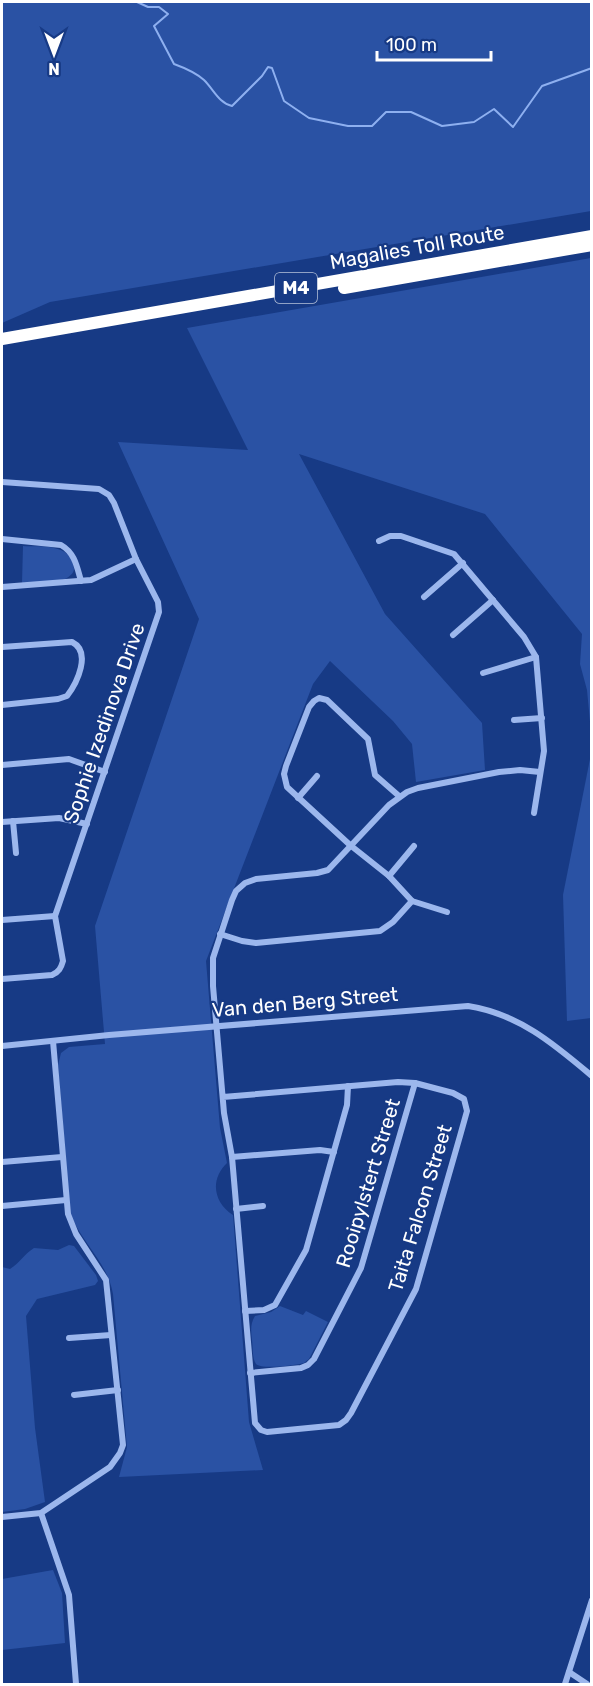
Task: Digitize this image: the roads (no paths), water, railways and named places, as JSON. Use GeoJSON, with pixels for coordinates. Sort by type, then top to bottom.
{"type":"FeatureCollection","features":[{"type":"Feature","properties":{"kind":"highway","name":"Magalies Toll Route"},"geometry":{"type":"LineString","coordinates":[[2,339],[591,236]]}},
{"type":"Feature","properties":{"kind":"highway","name":"Magalies Toll Route"},"geometry":{"type":"LineString","coordinates":[[2,347],[591,245]]}},
{"type":"Feature","properties":{"kind":"street","name":"Sophie Izedinova Drive"},"geometry":{"type":"LineString","coordinates":[[2,482],[104,491],[114,502],[136,559],[156,599],[159,612],[55,916]]}},
{"type":"Feature","properties":{"kind":"street"},"geometry":{"type":"LineString","coordinates":[[379,541],[390,536],[401,536],[454,554],[524,637],[536,657],[544,751],[534,813]]}},
{"type":"Feature","properties":{"kind":"street"},"geometry":{"type":"LineString","coordinates":[[2,539],[61,545],[73,556],[81,581]]}},
{"type":"Feature","properties":{"kind":"street"},"geometry":{"type":"LineString","coordinates":[[2,587],[91,580],[136,559]]}},
{"type":"Feature","properties":{"kind":"street"},"geometry":{"type":"LineString","coordinates":[[424,597],[463,563]]}},
{"type":"Feature","properties":{"kind":"street"},"geometry":{"type":"LineString","coordinates":[[453,636],[493,600]]}},
{"type":"Feature","properties":{"kind":"street"},"geometry":{"type":"LineString","coordinates":[[2,647],[72,642],[81,651],[82,662],[67,696],[2,705]]}},
{"type":"Feature","properties":{"kind":"street"},"geometry":{"type":"LineString","coordinates":[[483,674],[536,657]]}},
{"type":"Feature","properties":{"kind":"street"},"geometry":{"type":"LineString","coordinates":[[399,796],[375,775],[369,739],[327,700],[319,698],[314,701],[309,707],[284,771],[287,787],[350,845],[389,876],[412,901],[447,912]]}},
{"type":"Feature","properties":{"kind":"street"},"geometry":{"type":"LineString","coordinates":[[513,720],[542,718]]}},
{"type":"Feature","properties":{"kind":"street"},"geometry":{"type":"LineString","coordinates":[[2,765],[69,759],[105,772]]}},
{"type":"Feature","properties":{"kind":"street","name":"Taita Falcon Street"},"geometry":{"type":"LineString","coordinates":[[223,1097],[398,1082],[415,1083],[461,1096],[467,1104],[467,1111],[416,1289],[351,1413],[344,1423],[333,1427],[264,1431],[256,1426],[254,1421],[232,1157],[226,1129],[223,1097],[217,1027],[212,964],[220,934],[236,891],[245,883],[256,879],[321,872],[331,867],[399,796],[418,788],[478,776],[512,771],[540,772]]}},
{"type":"Feature","properties":{"kind":"street"},"geometry":{"type":"LineString","coordinates":[[298,798],[317,776]]}},
{"type":"Feature","properties":{"kind":"street"},"geometry":{"type":"LineString","coordinates":[[2,822],[59,819],[87,824]]}},
{"type":"Feature","properties":{"kind":"street"},"geometry":{"type":"LineString","coordinates":[[13,821],[16,853]]}},
{"type":"Feature","properties":{"kind":"street"},"geometry":{"type":"LineString","coordinates":[[389,876],[414,846]]}},
{"type":"Feature","properties":{"kind":"street"},"geometry":{"type":"LineString","coordinates":[[220,934],[256,943],[380,931],[393,922],[412,901]]}},
{"type":"Feature","properties":{"kind":"street"},"geometry":{"type":"LineString","coordinates":[[2,920],[55,916],[63,961],[59,970],[52,975],[2,979]]}},
{"type":"Feature","properties":{"kind":"street","name":"Van den Berg Street"},"geometry":{"type":"LineString","coordinates":[[2,1046],[468,1006],[500,1013],[516,1020],[550,1041],[591,1076]]}},
{"type":"Feature","properties":{"kind":"street"},"geometry":{"type":"LineString","coordinates":[[2,1517],[41,1513],[110,1467],[120,1454],[123,1433],[106,1280],[76,1234],[70,1221],[66,1200],[53,1041]]}},
{"type":"Feature","properties":{"kind":"street","name":"Rooipylstert Street"},"geometry":{"type":"LineString","coordinates":[[250,1373],[301,1368],[314,1359],[362,1268],[415,1083]]}},
{"type":"Feature","properties":{"kind":"street"},"geometry":{"type":"LineString","coordinates":[[245,1311],[268,1309],[275,1305],[308,1245],[348,1101],[348,1086]]}},
{"type":"Feature","properties":{"kind":"street"},"geometry":{"type":"LineString","coordinates":[[232,1157],[320,1150],[334,1152]]}},
{"type":"Feature","properties":{"kind":"street"},"geometry":{"type":"LineString","coordinates":[[2,1162],[62,1156]]}},
{"type":"Feature","properties":{"kind":"street"},"geometry":{"type":"LineString","coordinates":[[2,1206],[66,1200]]}},
{"type":"Feature","properties":{"kind":"street"},"geometry":{"type":"LineString","coordinates":[[236,1209],[263,1206]]}},
{"type":"Feature","properties":{"kind":"street"},"geometry":{"type":"LineString","coordinates":[[69,1338],[111,1335]]}},
{"type":"Feature","properties":{"kind":"street"},"geometry":{"type":"LineString","coordinates":[[74,1395],[118,1390]]}},
{"type":"Feature","properties":{"kind":"street"},"geometry":{"type":"LineString","coordinates":[[41,1513],[69,1595],[76,1684]]}},
{"type":"Feature","properties":{"kind":"street"},"geometry":{"type":"LineString","coordinates":[[565,1684],[591,1600]]}},
{"type":"Feature","properties":{"kind":"street"},"geometry":{"type":"LineString","coordinates":[[569,1672],[588,1684]]}},
{"type":"Feature","properties":{"kind":"waterway"},"geometry":{"type":"LineString","coordinates":[[137,2],[148,7],[159,7],[168,14],[154,26],[174,64],[201,77],[227,104],[232,106],[268,67],[272,68],[284,101],[309,118],[348,126],[372,126],[386,112],[411,112],[442,126],[474,122],[494,109],[513,127],[542,86],[592,68]]}}]}
